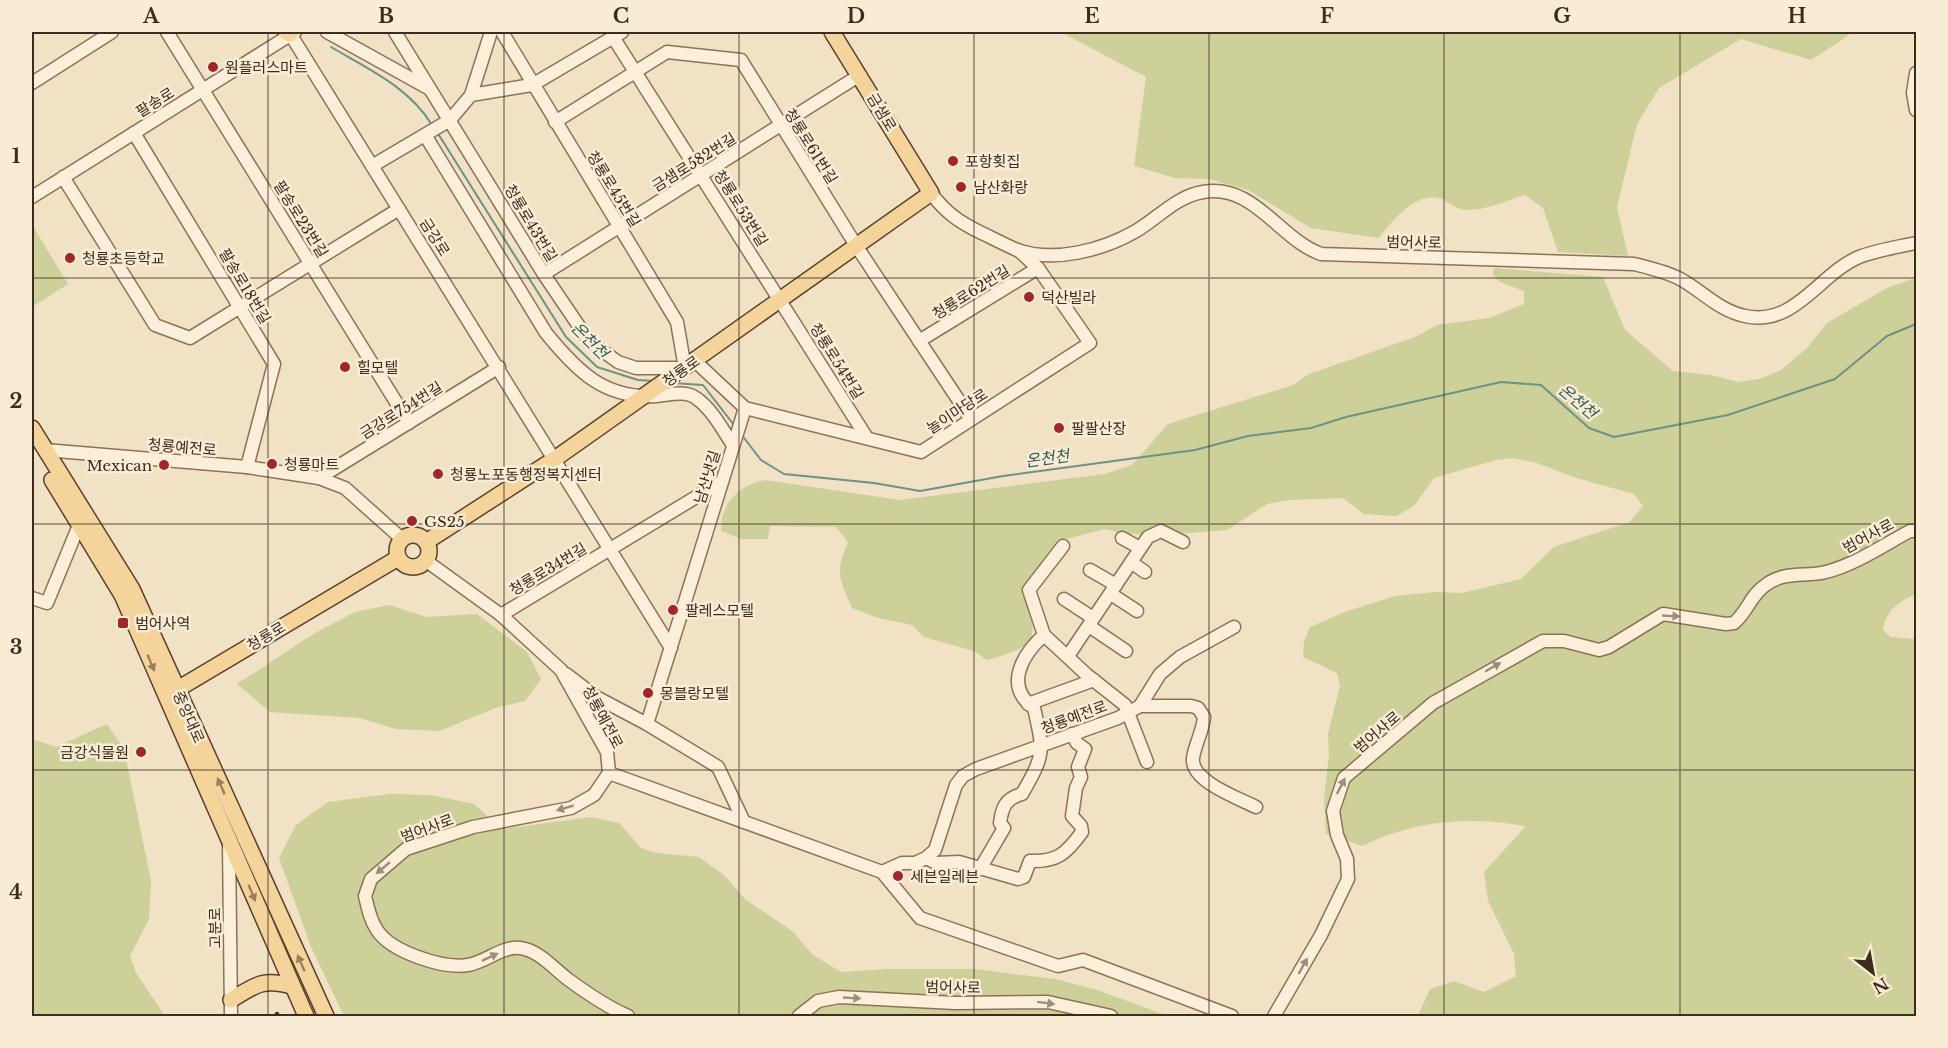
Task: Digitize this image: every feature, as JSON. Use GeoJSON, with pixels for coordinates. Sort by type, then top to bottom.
{"type":"FeatureCollection","features":[{"type":"Feature","properties":{"kind":"main road","name":"금샘로"},"geometry":{"type":"LineString","coordinates":[[832,32],[931,193]]}},
{"type":"Feature","properties":{"kind":"main road","name":"청룡로"},"geometry":{"type":"LineString","coordinates":[[426,542],[556,458],[931,193]]}},
{"type":"Feature","properties":{"kind":"main road","name":"중앙대로"},"geometry":{"type":"LineString","coordinates":[[32,428],[38,448],[79,525],[122,595],[171,693],[326,1017]]}},
{"type":"Feature","properties":{"kind":"main road","name":"중앙대로"},"geometry":{"type":"LineString","coordinates":[[38,448],[132,589],[229,839],[306,1017]]}},
{"type":"Feature","properties":{"kind":"main road"},"geometry":{"type":"LineString","coordinates":[[412,535],[426,542],[428,552],[425,560],[420,564],[410,566],[398,558],[397,548],[402,539],[412,535]]}},
{"type":"Feature","properties":{"kind":"main road","name":"청룡로"},"geometry":{"type":"LineString","coordinates":[[171,693],[398,558]]}},
{"type":"Feature","properties":{"kind":"main road"},"geometry":{"type":"LineString","coordinates":[[231,1000],[254,985],[266,982],[292,986]]}},
{"type":"Feature","properties":{"kind":"street"},"geometry":{"type":"LineString","coordinates":[[32,83],[112,32]]}},
{"type":"Feature","properties":{"kind":"street","name":"팔송로23번길"},"geometry":{"type":"LineString","coordinates":[[167,32],[409,423]]}},
{"type":"Feature","properties":{"kind":"street","name":"팔송로"},"geometry":{"type":"LineString","coordinates":[[32,197],[203,90],[290,32]]}},
{"type":"Feature","properties":{"kind":"street","name":"금강로"},"geometry":{"type":"LineString","coordinates":[[290,32],[556,458]]}},
{"type":"Feature","properties":{"kind":"street"},"geometry":{"type":"LineString","coordinates":[[327,32],[429,88]]}},
{"type":"Feature","properties":{"kind":"street","name":"청룡로43번길"},"geometry":{"type":"LineString","coordinates":[[394,32],[429,88],[446,122],[576,325],[589,341],[603,352],[636,368],[690,364]]}},
{"type":"Feature","properties":{"kind":"street"},"geometry":{"type":"LineString","coordinates":[[372,166],[446,122],[471,95],[491,32]]}},
{"type":"Feature","properties":{"kind":"street","name":"청룡로45번길"},"geometry":{"type":"LineString","coordinates":[[501,32],[677,322],[690,364]]}},
{"type":"Feature","properties":{"kind":"street"},"geometry":{"type":"LineString","coordinates":[[471,95],[532,85],[618,34]]}},
{"type":"Feature","properties":{"kind":"street","name":"청룡로53번길"},"geometry":{"type":"LineString","coordinates":[[618,34],[636,71],[782,300]]}},
{"type":"Feature","properties":{"kind":"street","name":"청룡로61번길"},"geometry":{"type":"LineString","coordinates":[[636,71],[667,52],[741,60],[857,247]]}},
{"type":"Feature","properties":{"kind":"street"},"geometry":{"type":"LineString","coordinates":[[555,122],[636,71]]}},
{"type":"Feature","properties":{"kind":"street"},"geometry":{"type":"LineString","coordinates":[[1917,73],[1913,93],[1917,110]]}},
{"type":"Feature","properties":{"kind":"street","name":"금샘로582번길"},"geometry":{"type":"LineString","coordinates":[[544,274],[860,75]]}},
{"type":"Feature","properties":{"kind":"street","name":"팔송로18번길"},"geometry":{"type":"LineString","coordinates":[[134,133],[241,306],[274,364],[247,467]]}},
{"type":"Feature","properties":{"kind":"street","name":"남산냇길"},"geometry":{"type":"LineString","coordinates":[[427,134],[546,333],[568,360],[593,381],[619,394],[644,396],[683,393],[695,397],[711,412],[733,445],[647,724]]}},
{"type":"Feature","properties":{"kind":"street"},"geometry":{"type":"LineString","coordinates":[[63,177],[155,325],[190,338],[399,209]]}},
{"type":"Feature","properties":{"kind":"street","name":"범어사로"},"geometry":{"type":"LineString","coordinates":[[931,193],[947,213],[959,223],[1018,250],[1041,254],[1072,253],[1103,247],[1137,231],[1178,201],[1203,192],[1228,193],[1253,203],[1305,248],[1320,254],[1634,264],[1682,279],[1718,305],[1746,316],[1773,316],[1799,304],[1828,276],[1858,257],[1917,243]]}},
{"type":"Feature","properties":{"kind":"street"},"geometry":{"type":"LineString","coordinates":[[857,247],[971,419]]}},
{"type":"Feature","properties":{"kind":"street","name":"놀이마당로"},"geometry":{"type":"LineString","coordinates":[[690,364],[745,408],[921,452],[1090,343],[1038,268],[1018,250]]}},
{"type":"Feature","properties":{"kind":"street","name":"청룡로62번길"},"geometry":{"type":"LineString","coordinates":[[919,341],[1038,268]]}},
{"type":"Feature","properties":{"kind":"street","name":"청룡로54번길"},"geometry":{"type":"LineString","coordinates":[[782,300],[867,438]]}},
{"type":"Feature","properties":{"kind":"street","name":"금강로754번길"},"geometry":{"type":"LineString","coordinates":[[319,478],[499,367]]}},
{"type":"Feature","properties":{"kind":"street"},"geometry":{"type":"LineString","coordinates":[[733,445],[745,408]]}},
{"type":"Feature","properties":{"kind":"street","name":"청룡예전로"},"geometry":{"type":"LineString","coordinates":[[38,448],[247,467],[319,478],[345,488],[402,539]]}},
{"type":"Feature","properties":{"kind":"street","name":"청룡로34번길"},"geometry":{"type":"LineString","coordinates":[[556,458],[671,648]]}},
{"type":"Feature","properties":{"kind":"street","name":"청룡로34번길"},"geometry":{"type":"LineString","coordinates":[[501,615],[721,482]]}},
{"type":"Feature","properties":{"kind":"street"},"geometry":{"type":"LineString","coordinates":[[32,598],[47,603],[79,525]]}},
{"type":"Feature","properties":{"kind":"street"},"geometry":{"type":"LineString","coordinates":[[1068,656],[1140,548],[1154,532],[1161,531],[1183,542]]}},
{"type":"Feature","properties":{"kind":"street","name":"범어사로"},"geometry":{"type":"LineString","coordinates":[[1274,1017],[1321,934],[1348,879],[1347,859],[1337,835],[1333,811],[1337,792],[1344,778],[1433,703],[1543,641],[1564,640],[1599,650],[1609,647],[1663,614],[1726,624],[1734,623],[1755,594],[1768,583],[1788,575],[1824,573],[1855,562],[1910,531],[1917,531]]}},
{"type":"Feature","properties":{"kind":"street"},"geometry":{"type":"LineString","coordinates":[[1122,538],[1140,548]]}},
{"type":"Feature","properties":{"kind":"street"},"geometry":{"type":"LineString","coordinates":[[1063,546],[1029,590],[1044,635],[1094,680],[1121,699],[1148,762]]}},
{"type":"Feature","properties":{"kind":"street","name":"청룡예전로"},"geometry":{"type":"LineString","coordinates":[[425,560],[501,615],[561,670],[607,752],[609,773],[882,872]]}},
{"type":"Feature","properties":{"kind":"street"},"geometry":{"type":"LineString","coordinates":[[1131,562],[1145,572]]}},
{"type":"Feature","properties":{"kind":"street"},"geometry":{"type":"LineString","coordinates":[[1090,570],[1137,611]]}},
{"type":"Feature","properties":{"kind":"street"},"geometry":{"type":"LineString","coordinates":[[1064,599],[1126,651]]}},
{"type":"Feature","properties":{"kind":"street"},"geometry":{"type":"LineString","coordinates":[[1140,706],[1160,674],[1206,641],[1234,627]]}},
{"type":"Feature","properties":{"kind":"street"},"geometry":{"type":"LineString","coordinates":[[980,869],[1004,828],[1000,823],[1002,807],[1014,796],[1022,794],[1041,759],[1041,745],[1034,708],[1028,704],[1018,684],[1017,674],[1023,659],[1044,635]]}},
{"type":"Feature","properties":{"kind":"street"},"geometry":{"type":"LineString","coordinates":[[561,670],[596,697],[647,724],[718,767],[744,822]]}},
{"type":"Feature","properties":{"kind":"street"},"geometry":{"type":"LineString","coordinates":[[1028,704],[1094,680]]}},
{"type":"Feature","properties":{"kind":"street"},"geometry":{"type":"LineString","coordinates":[[1140,706],[1198,708],[1204,717],[1193,766],[1199,777],[1256,807]]}},
{"type":"Feature","properties":{"kind":"street","name":"청룡예전로"},"geometry":{"type":"LineString","coordinates":[[926,858],[934,850],[956,785],[963,776],[1140,706]]}},
{"type":"Feature","properties":{"kind":"street"},"geometry":{"type":"LineString","coordinates":[[1072,734],[1077,743],[1085,749],[1078,767],[1081,777],[1072,808],[1072,816],[1081,826],[1082,832],[1055,860],[1030,861],[1024,877],[1018,879],[959,862],[936,864],[926,858],[915,863],[902,863],[882,872],[920,918],[1058,966],[1083,960],[1232,1017]]}},
{"type":"Feature","properties":{"kind":"street","name":"범어사로"},"geometry":{"type":"LineString","coordinates":[[609,773],[594,795],[571,808],[473,827],[406,849],[371,879],[365,896],[378,932],[402,950],[435,963],[468,965],[502,950],[521,948],[538,956],[567,979],[610,1008],[628,1017]]}},
{"type":"Feature","properties":{"kind":"street","name":"고분로"},"geometry":{"type":"LineString","coordinates":[[229,839],[231,1017]]}},
{"type":"Feature","properties":{"kind":"street","name":"범어사로"},"geometry":{"type":"LineString","coordinates":[[799,1017],[818,1001],[839,997],[956,1003],[1048,1002],[1111,1017]]}},
{"type":"Feature","properties":{"kind":"green space"},"geometry":{"type":"Polygon","coordinates":[[[1061,32],[1850,32],[1849,35],[1811,60],[1741,39],[1659,88],[1637,124],[1617,207],[1628,256],[1558,252],[1543,208],[1525,195],[1475,210],[1457,208],[1442,199],[1433,197],[1423,199],[1398,216],[1379,238],[1311,228],[1248,190],[1209,179],[1175,178],[1134,166],[1146,77],[1061,32]]]}},
{"type":"Feature","properties":{"kind":"green space"},"geometry":{"type":"Polygon","coordinates":[[[32,225],[68,284],[32,307],[32,225]]]}},
{"type":"Feature","properties":{"kind":"green space"},"geometry":{"type":"Polygon","coordinates":[[[1494,268],[1603,277],[1625,330],[1673,371],[1711,375],[1738,382],[1759,379],[1781,370],[1807,348],[1827,323],[1889,287],[1916,278],[1916,594],[1890,612],[1883,630],[1891,637],[1916,639],[1916,1016],[1418,1016],[1430,989],[1454,981],[1484,992],[1516,976],[1514,954],[1488,901],[1484,872],[1526,826],[1484,821],[1442,822],[1402,830],[1362,846],[1326,834],[1324,799],[1329,755],[1328,734],[1340,686],[1337,673],[1303,657],[1304,641],[1310,627],[1347,611],[1395,596],[1436,592],[1462,593],[1521,579],[1554,547],[1630,522],[1643,506],[1634,494],[1576,478],[1537,463],[1513,458],[1496,460],[1434,478],[1414,506],[1396,516],[1364,514],[1343,498],[1289,500],[1267,504],[1227,530],[1165,535],[1126,534],[1105,529],[1062,540],[1027,585],[1033,628],[1028,643],[1020,649],[987,660],[974,651],[924,637],[912,625],[878,618],[852,608],[840,575],[841,561],[848,542],[836,527],[770,526],[768,539],[741,539],[721,531],[724,512],[733,497],[747,486],[765,480],[900,500],[1104,474],[1132,465],[1168,424],[1293,385],[1309,374],[1415,337],[1437,325],[1489,318],[1524,304],[1524,291],[1500,282],[1493,275],[1494,268]]]}},
{"type":"Feature","properties":{"kind":"green space"},"geometry":{"type":"Polygon","coordinates":[[[389,605],[426,617],[477,614],[527,652],[541,679],[525,701],[495,708],[440,731],[396,729],[359,718],[270,712],[237,684],[315,633],[355,612],[389,605]]]}},
{"type":"Feature","properties":{"kind":"green space"},"geometry":{"type":"Polygon","coordinates":[[[107,724],[124,749],[151,881],[149,919],[130,956],[136,973],[165,1016],[32,1016],[32,739],[56,747],[107,724]]]}},
{"type":"Feature","properties":{"kind":"green space"},"geometry":{"type":"Polygon","coordinates":[[[390,794],[430,795],[474,804],[502,829],[591,817],[619,823],[641,848],[657,853],[699,857],[724,875],[746,900],[792,931],[813,955],[841,972],[888,969],[975,969],[1055,979],[1097,990],[1168,1016],[344,1016],[311,947],[279,858],[296,825],[328,802],[390,794]]]}},
{"type":"Feature","properties":{"kind":"waterway","name":"온천천"},"geometry":{"type":"LineString","coordinates":[[331,47],[400,89],[423,112],[432,125]]}},
{"type":"Feature","properties":{"kind":"waterway","name":"온천천"},"geometry":{"type":"LineString","coordinates":[[437,132],[566,337],[597,367],[638,380],[655,381]]}},
{"type":"Feature","properties":{"kind":"waterway","name":"온천천"},"geometry":{"type":"LineString","coordinates":[[741,434],[761,460],[784,474],[874,483],[920,491],[1003,476],[1195,450],[1248,436],[1311,428],[1346,417],[1501,382],[1541,385],[1589,428],[1614,437],[1728,415],[1835,379],[1887,336],[1916,324]]}},
{"type":"Feature","properties":{"kind":"waterway","name":"온천천"},"geometry":{"type":"LineString","coordinates":[[672,383],[703,385],[734,425]]}},
{"type":"Feature","properties":{"kind":"place","name":"원플러스마트"},"geometry":{"type":"Point","coordinates":[213,67]}},
{"type":"Feature","properties":{"kind":"place","name":"포항횟집"},"geometry":{"type":"Point","coordinates":[953,161]}},
{"type":"Feature","properties":{"kind":"place","name":"남산화랑"},"geometry":{"type":"Point","coordinates":[961,187]}},
{"type":"Feature","properties":{"kind":"place","name":"청룡초등학교"},"geometry":{"type":"Point","coordinates":[70,258]}},
{"type":"Feature","properties":{"kind":"place","name":"덕산빌라"},"geometry":{"type":"Point","coordinates":[1029,297]}},
{"type":"Feature","properties":{"kind":"place","name":"힐모텔"},"geometry":{"type":"Point","coordinates":[345,367]}},
{"type":"Feature","properties":{"kind":"place","name":"팔팔산장"},"geometry":{"type":"Point","coordinates":[1059,428]}},
{"type":"Feature","properties":{"kind":"place","name":"청룡마트"},"geometry":{"type":"Point","coordinates":[272,464]}},
{"type":"Feature","properties":{"kind":"place","name":"Mexican"},"geometry":{"type":"Point","coordinates":[164,465]}},
{"type":"Feature","properties":{"kind":"place","name":"청룡노포동행정복지센터"},"geometry":{"type":"Point","coordinates":[438,474]}},
{"type":"Feature","properties":{"kind":"place","name":"GS25"},"geometry":{"type":"Point","coordinates":[412,521]}},
{"type":"Feature","properties":{"kind":"place","name":"팔레스모텔"},"geometry":{"type":"Point","coordinates":[673,610]}},
{"type":"Feature","properties":{"kind":"place","name":"범어사역"},"geometry":{"type":"Point","coordinates":[123,623]}},
{"type":"Feature","properties":{"kind":"place","name":"몽블랑모텔"},"geometry":{"type":"Point","coordinates":[648,693]}},
{"type":"Feature","properties":{"kind":"place","name":"금강식물원"},"geometry":{"type":"Point","coordinates":[141,752]}},
{"type":"Feature","properties":{"kind":"place","name":"세븐일레븐"},"geometry":{"type":"Point","coordinates":[898,876]}}]}
